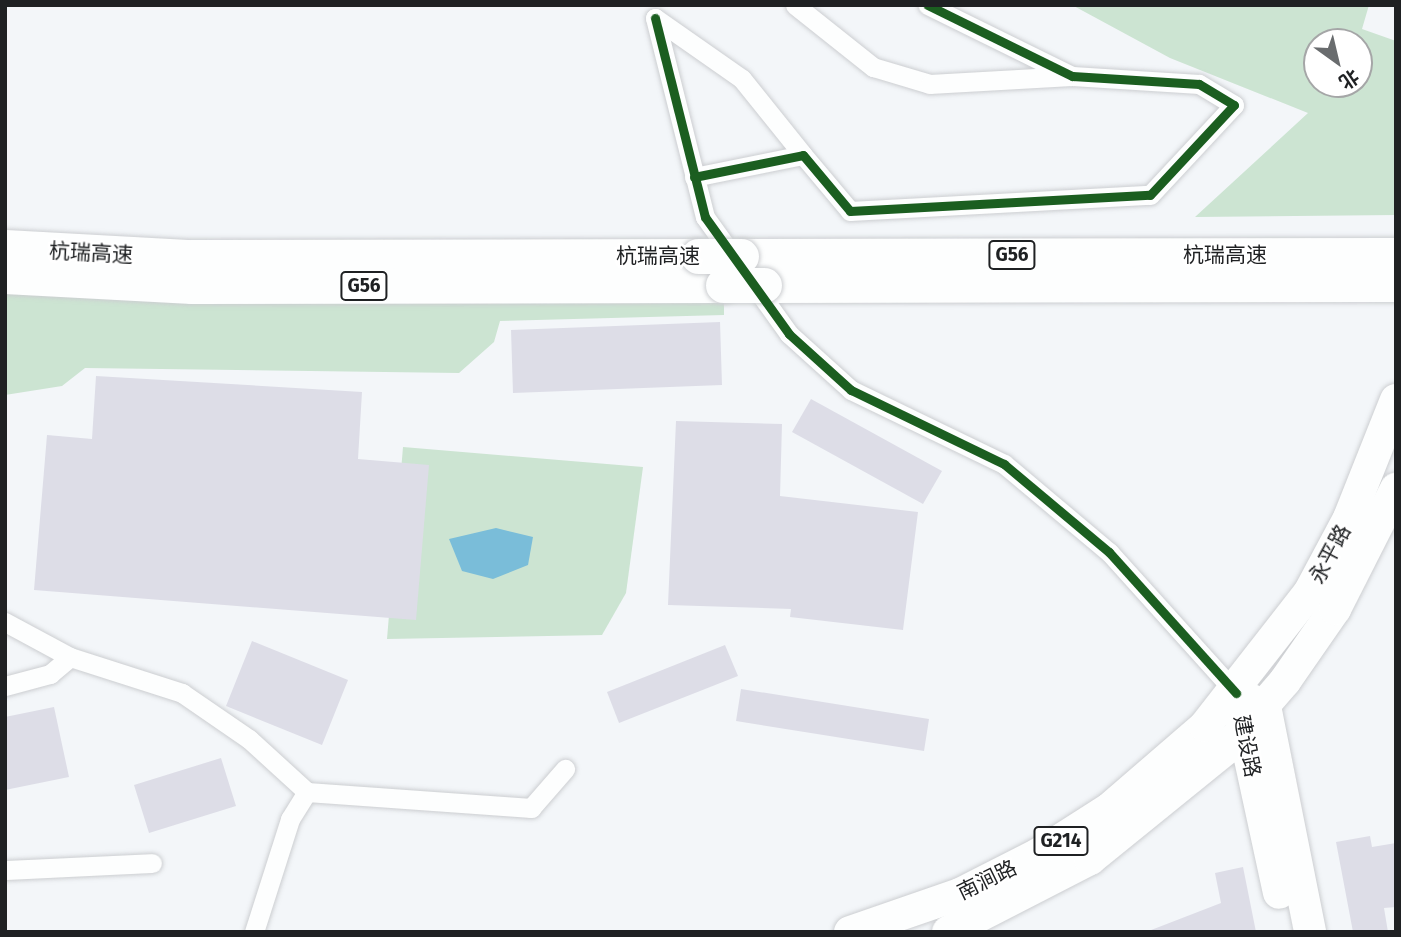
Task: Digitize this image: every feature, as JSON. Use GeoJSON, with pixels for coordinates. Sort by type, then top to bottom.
{"type":"FeatureCollection","features":[{"type":"Feature","properties":{"kind":"highway","name":"杭瑞高速"},"geometry":{"type":"LineString","coordinates":[[5,247],[192,257],[741,256],[1284,269],[1396,284]]}},
{"type":"Feature","properties":{"kind":"highway","name":"杭瑞高速"},"geometry":{"type":"LineString","coordinates":[[5,276],[192,286],[764,285],[1284,269],[1396,255]]}},
{"type":"Feature","properties":{"kind":"main road","name":"永平路"},"geometry":{"type":"LineString","coordinates":[[1250,711],[1330,556],[1396,400]]}},
{"type":"Feature","properties":{"kind":"main road","name":"永平路"},"geometry":{"type":"LineString","coordinates":[[1250,711],[1335,609],[1396,489]]}},
{"type":"Feature","properties":{"kind":"main road","name":"南涧路"},"geometry":{"type":"LineString","coordinates":[[850,932],[960,894],[1073,833],[1150,776],[1250,711]]}},
{"type":"Feature","properties":{"kind":"main road","name":"南涧路"},"geometry":{"type":"LineString","coordinates":[[948,932],[1052,882],[1118,840],[1250,711]]}},
{"type":"Feature","properties":{"kind":"main road","name":"建设路"},"geometry":{"type":"LineString","coordinates":[[1250,711],[1288,932]]}},
{"type":"Feature","properties":{"kind":"main road","name":"建设路"},"geometry":{"type":"LineString","coordinates":[[1250,711],[1310,932]]}},
{"type":"Feature","properties":{"kind":"street"},"geometry":{"type":"LineString","coordinates":[[795,5],[873,67],[930,84],[1072,76],[1199,84],[1234,105],[1150,195],[850,212],[742,79],[655,18],[705,217],[789,334],[851,390],[1004,464],[1109,552],[1250,711]]}},
{"type":"Feature","properties":{"kind":"street"},"geometry":{"type":"LineString","coordinates":[[928,5],[1072,76]]}},
{"type":"Feature","properties":{"kind":"street"},"geometry":{"type":"LineString","coordinates":[[694,177],[803,155]]}},
{"type":"Feature","properties":{"kind":"street"},"geometry":{"type":"LineString","coordinates":[[5,622],[70,657],[182,693],[250,738],[307,792],[531,808],[565,769]]}},
{"type":"Feature","properties":{"kind":"street"},"geometry":{"type":"LineString","coordinates":[[5,686],[50,674],[70,657]]}},
{"type":"Feature","properties":{"kind":"street"},"geometry":{"type":"LineString","coordinates":[[254,932],[290,819],[307,792]]}},
{"type":"Feature","properties":{"kind":"street"},"geometry":{"type":"LineString","coordinates":[[5,870],[152,863]]}},
{"type":"Feature","properties":{"kind":"green space"},"geometry":{"type":"Polygon","coordinates":[[[1072,5],[1369,5],[1362,28],[1303,28],[1303,98],[1373,98],[1373,33],[1396,41],[1396,215],[1195,217],[1308,113],[1170,58],[1072,5]]]}},
{"type":"Feature","properties":{"kind":"green space"},"geometry":{"type":"Polygon","coordinates":[[[5,286],[724,298],[724,315],[500,321],[494,342],[459,373],[85,368],[62,386],[5,395],[5,286]]]}},
{"type":"Feature","properties":{"kind":"green space"},"geometry":{"type":"Polygon","coordinates":[[[403,447],[643,467],[626,593],[602,635],[387,639],[403,447]]]}},
{"type":"Feature","properties":{"kind":"water"},"geometry":{"type":"Polygon","coordinates":[[[496,528],[533,537],[528,565],[493,579],[462,571],[449,539],[496,528]]]}},
{"type":"Feature","properties":{"kind":"building"},"geometry":{"type":"Polygon","coordinates":[[[720,322],[722,385],[513,393],[511,330],[720,322]]]}},
{"type":"Feature","properties":{"kind":"building"},"geometry":{"type":"Polygon","coordinates":[[[96,376],[362,392],[358,459],[429,465],[416,620],[34,590],[47,435],[92,439],[96,376]]]}},
{"type":"Feature","properties":{"kind":"building"},"geometry":{"type":"Polygon","coordinates":[[[811,399],[942,471],[923,504],[792,432],[811,399]]]}},
{"type":"Feature","properties":{"kind":"building"},"geometry":{"type":"Polygon","coordinates":[[[676,421],[782,424],[780,496],[918,512],[903,630],[790,617],[791,609],[668,605],[676,421]]]}},
{"type":"Feature","properties":{"kind":"building"},"geometry":{"type":"Polygon","coordinates":[[[252,641],[348,680],[322,745],[226,706],[252,641]]]}},
{"type":"Feature","properties":{"kind":"building"},"geometry":{"type":"Polygon","coordinates":[[[725,645],[738,676],[619,723],[607,692],[725,645]]]}},
{"type":"Feature","properties":{"kind":"building"},"geometry":{"type":"Polygon","coordinates":[[[741,689],[929,719],[924,751],[736,721],[741,689]]]}},
{"type":"Feature","properties":{"kind":"building"},"geometry":{"type":"Polygon","coordinates":[[[54,707],[69,777],[5,790],[5,717],[54,707]]]}},
{"type":"Feature","properties":{"kind":"building"},"geometry":{"type":"Polygon","coordinates":[[[221,758],[236,806],[149,833],[134,785],[221,758]]]}},
{"type":"Feature","properties":{"kind":"building"},"geometry":{"type":"Polygon","coordinates":[[[1370,836],[1372,847],[1396,843],[1396,907],[1384,908],[1388,932],[1353,932],[1336,842],[1370,836]]]}},
{"type":"Feature","properties":{"kind":"building"},"geometry":{"type":"Polygon","coordinates":[[[1243,867],[1256,932],[1146,932],[1221,903],[1215,873],[1243,867]]]}},
{"type":"Feature","properties":{"kind":"cycle path"},"geometry":{"type":"LineString","coordinates":[[694,177],[803,155],[850,211],[1150,195],[1234,105],[1199,84],[1072,76],[928,5]]}},
{"type":"Feature","properties":{"kind":"cycle path"},"geometry":{"type":"LineString","coordinates":[[655,18],[705,217],[789,334],[851,390],[1004,464],[1109,552],[1236,693]]}}]}
